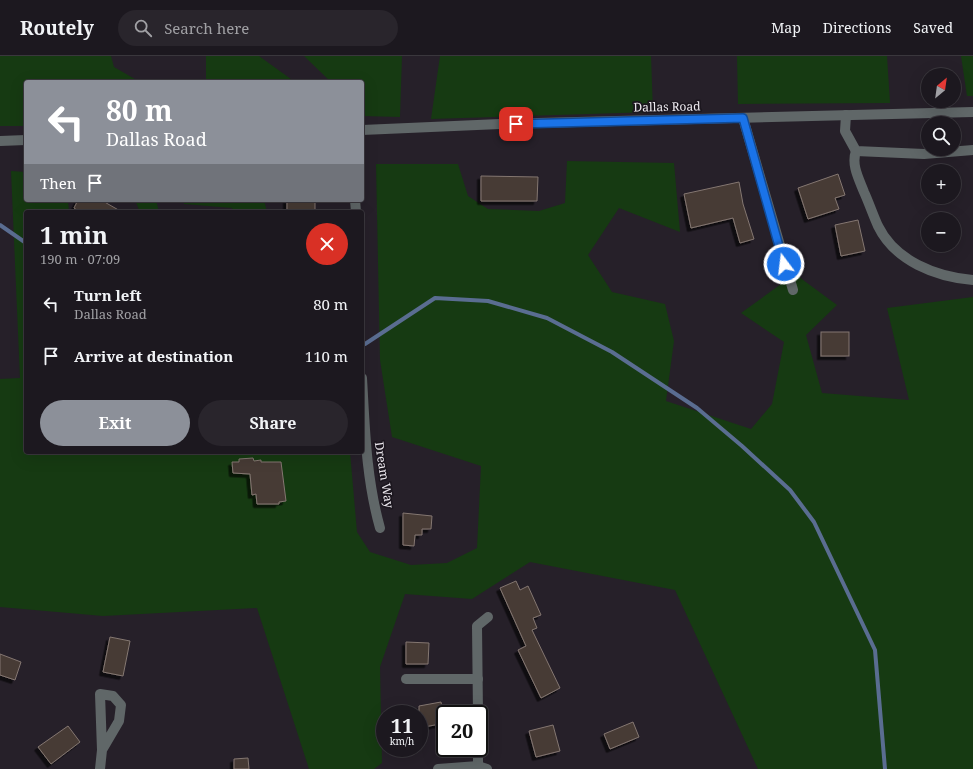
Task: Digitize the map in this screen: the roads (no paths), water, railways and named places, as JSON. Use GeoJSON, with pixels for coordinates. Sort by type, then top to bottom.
{"type":"FeatureCollection","features":[{"type":"Feature","properties":{"kind":"street","name":"Dallas Road"},"geometry":{"type":"LineString","coordinates":[[364,130],[973,112]]}},
{"type":"Feature","properties":{"kind":"street"},"geometry":{"type":"LineString","coordinates":[[846,115],[844,132],[856,151]]}},
{"type":"Feature","properties":{"kind":"street"},"geometry":{"type":"LineString","coordinates":[[743,118],[793,290]]}},
{"type":"Feature","properties":{"kind":"street"},"geometry":{"type":"LineString","coordinates":[[0,141],[24,140]]}},
{"type":"Feature","properties":{"kind":"street"},"geometry":{"type":"LineString","coordinates":[[856,151],[924,154],[973,150]]}},
{"type":"Feature","properties":{"kind":"street"},"geometry":{"type":"LineString","coordinates":[[856,151],[853,159],[879,228],[896,250],[912,263],[935,272],[973,280]]}},
{"type":"Feature","properties":{"kind":"street","name":"Dream Way"},"geometry":{"type":"LineString","coordinates":[[364,417],[366,456],[373,501],[380,528]]}},
{"type":"Feature","properties":{"kind":"street"},"geometry":{"type":"LineString","coordinates":[[478,705],[477,626],[488,617]]}},
{"type":"Feature","properties":{"kind":"street"},"geometry":{"type":"LineString","coordinates":[[406,679],[478,679]]}},
{"type":"Feature","properties":{"kind":"street"},"geometry":{"type":"LineString","coordinates":[[100,769],[102,750],[99,707],[100,694],[113,696],[121,705],[119,721],[102,750]]}},
{"type":"Feature","properties":{"kind":"street"},"geometry":{"type":"LineString","coordinates":[[438,769],[482,767],[480,757]]}},
{"type":"Feature","properties":{"kind":"waterway"},"geometry":{"type":"LineString","coordinates":[[0,225],[24,242]]}},
{"type":"Feature","properties":{"kind":"waterway"},"geometry":{"type":"LineString","coordinates":[[365,344],[435,298],[488,301],[547,318],[612,352],[697,408],[742,446],[790,490],[814,522],[875,650],[885,769]]}}]}
